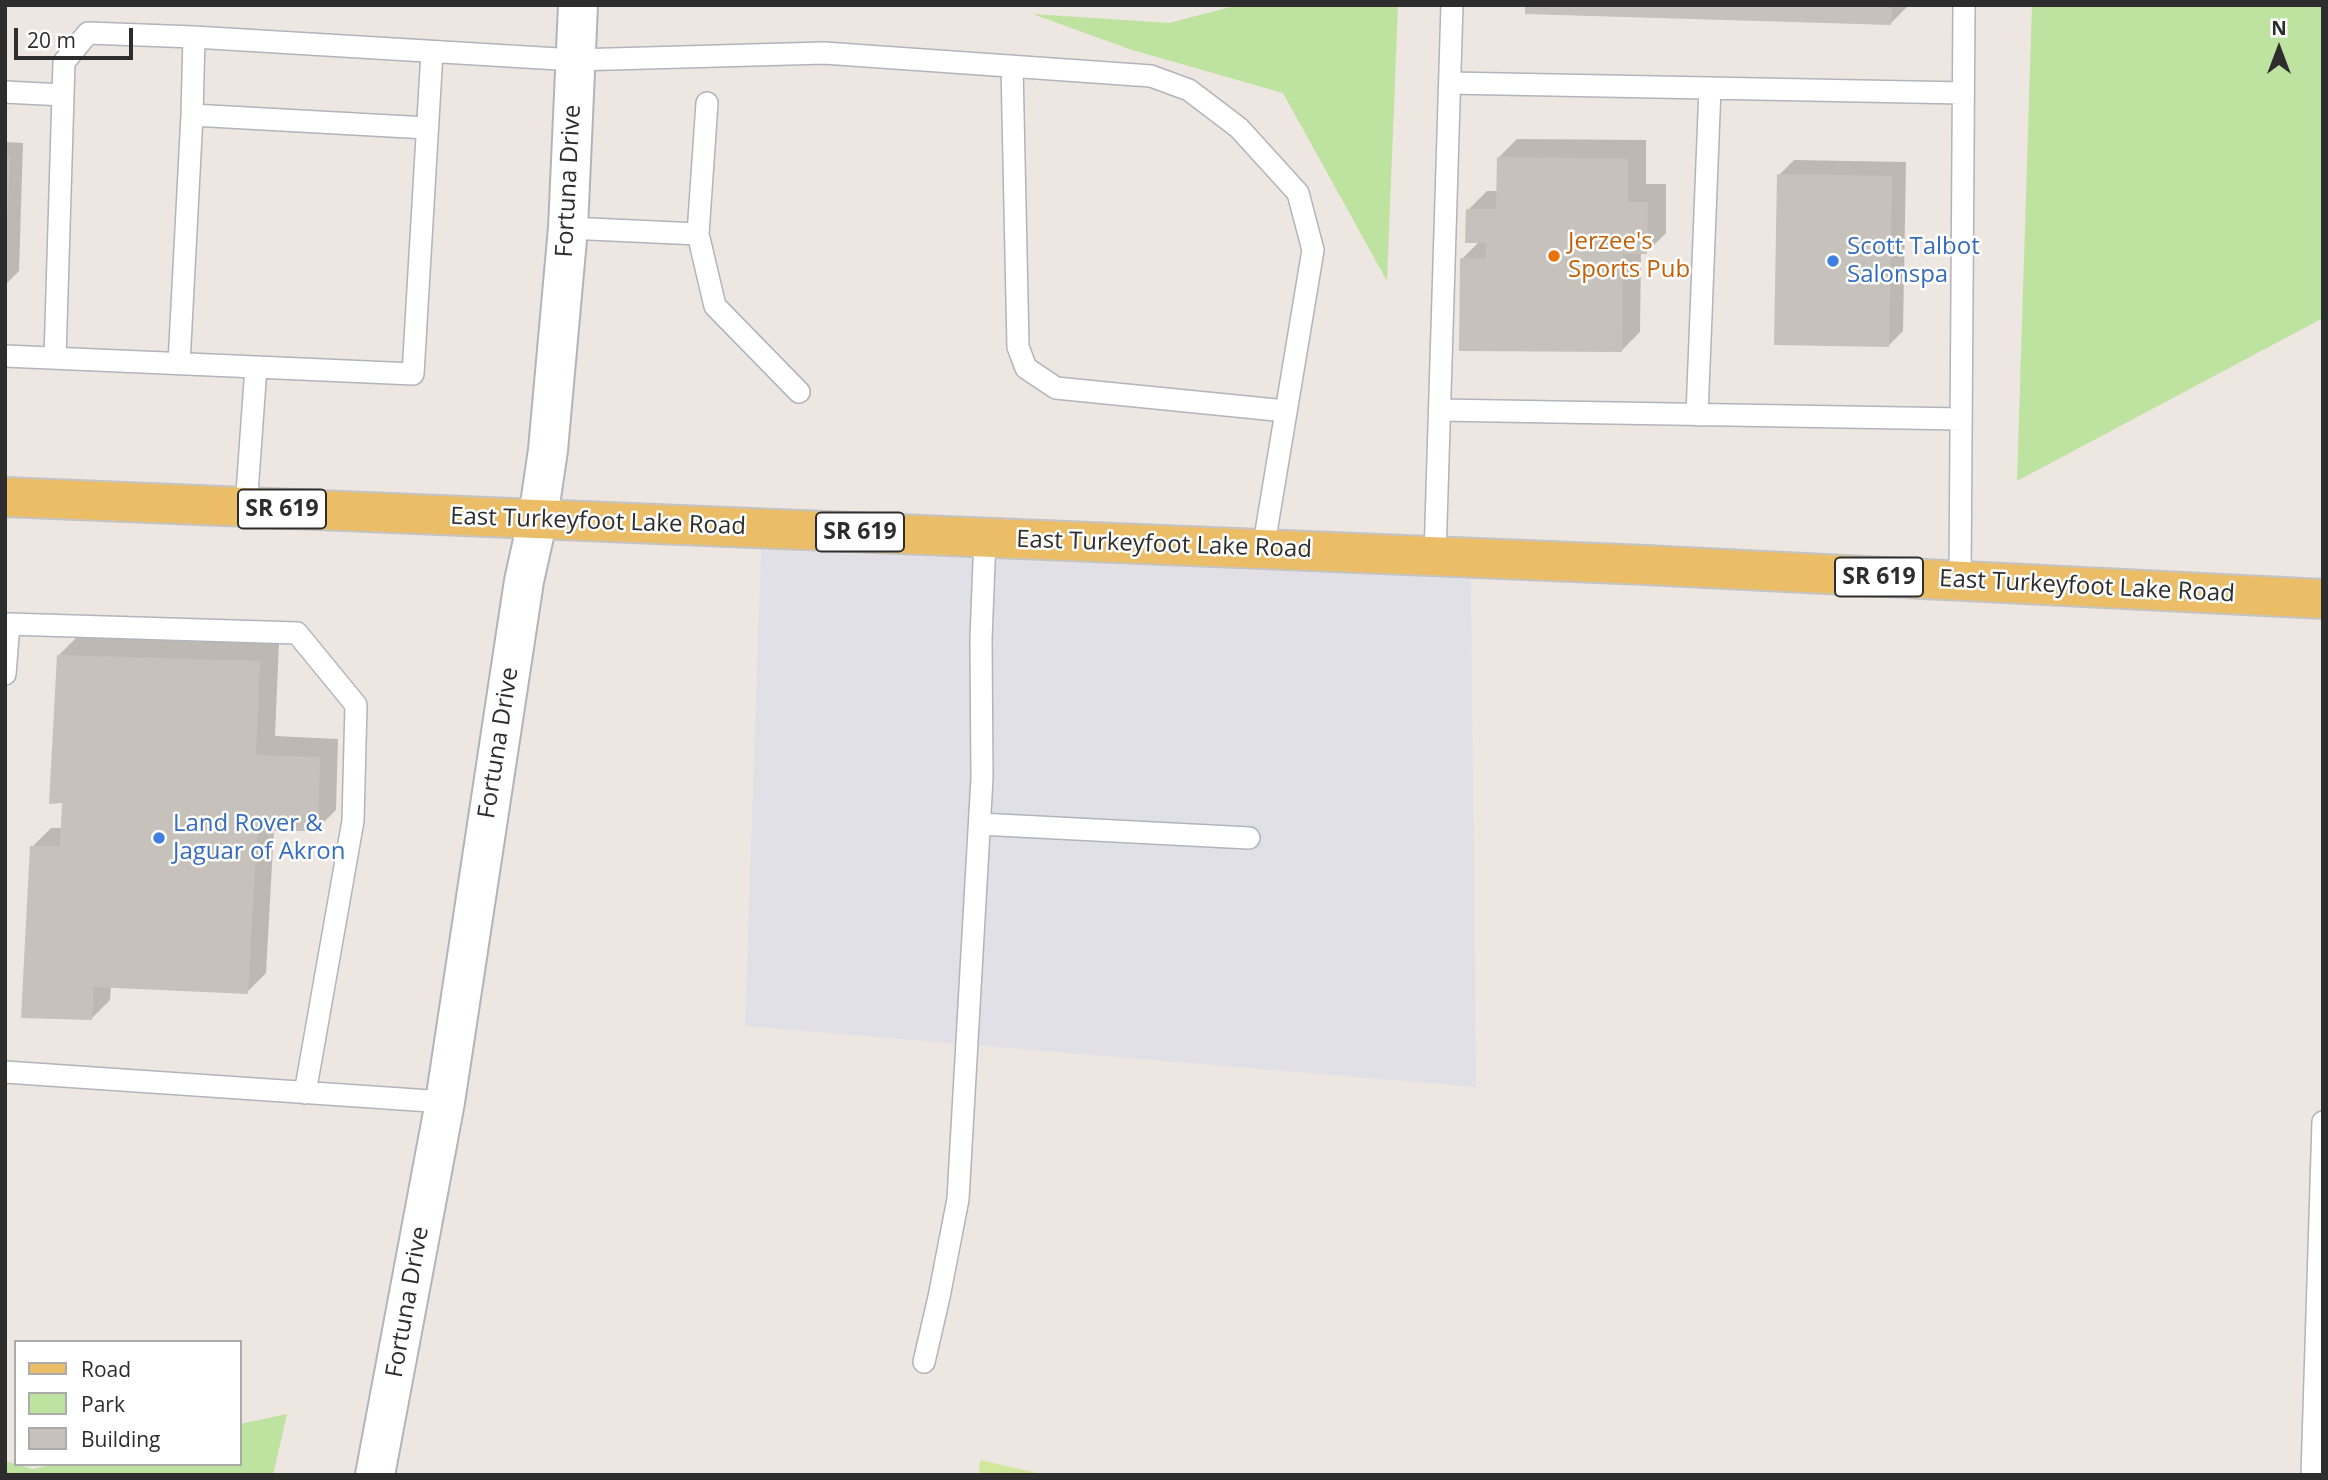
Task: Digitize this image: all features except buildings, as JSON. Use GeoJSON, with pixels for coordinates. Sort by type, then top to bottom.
{"type":"FeatureCollection","features":[{"type":"Feature","properties":{"kind":"main road","name":"East Turkeyfoot Lake Road"},"geometry":{"type":"LineString","coordinates":[[5,497],[1435,556],[2323,599]]}},
{"type":"Feature","properties":{"kind":"street","name":"Fortuna Drive"},"geometry":{"type":"LineString","coordinates":[[375,1475],[445,1102],[524,581],[538,518],[548,450],[568,228],[578,5]]}},
{"type":"Feature","properties":{"kind":"lane"},"geometry":{"type":"LineString","coordinates":[[1435,556],[1452,5]]}},
{"type":"Feature","properties":{"kind":"lane"},"geometry":{"type":"LineString","coordinates":[[1960,581],[1964,5]]}},
{"type":"Feature","properties":{"kind":"lane"},"geometry":{"type":"LineString","coordinates":[[55,358],[64,62],[88,33],[575,60],[824,53],[1152,76],[1189,90],[1239,128],[1298,193],[1313,250],[1263,550]]}},
{"type":"Feature","properties":{"kind":"lane"},"geometry":{"type":"LineString","coordinates":[[179,364],[194,37]]}},
{"type":"Feature","properties":{"kind":"lane"},"geometry":{"type":"LineString","coordinates":[[5,356],[412,374],[432,52]]}},
{"type":"Feature","properties":{"kind":"lane"},"geometry":{"type":"LineString","coordinates":[[1012,66],[1018,347],[1026,368],[1056,388],[1286,411]]}},
{"type":"Feature","properties":{"kind":"lane"},"geometry":{"type":"LineString","coordinates":[[1450,83],[1963,93]]}},
{"type":"Feature","properties":{"kind":"lane"},"geometry":{"type":"LineString","coordinates":[[1697,415],[1710,88]]}},
{"type":"Feature","properties":{"kind":"lane"},"geometry":{"type":"LineString","coordinates":[[5,92],[63,95]]}},
{"type":"Feature","properties":{"kind":"lane"},"geometry":{"type":"LineString","coordinates":[[707,103],[698,234],[715,306],[799,392]]}},
{"type":"Feature","properties":{"kind":"lane"},"geometry":{"type":"LineString","coordinates":[[192,115],[427,128]]}},
{"type":"Feature","properties":{"kind":"lane"},"geometry":{"type":"LineString","coordinates":[[568,228],[698,234]]}},
{"type":"Feature","properties":{"kind":"lane"},"geometry":{"type":"LineString","coordinates":[[246,508],[256,367]]}},
{"type":"Feature","properties":{"kind":"lane"},"geometry":{"type":"LineString","coordinates":[[1440,410],[1961,419]]}},
{"type":"Feature","properties":{"kind":"lane"},"geometry":{"type":"LineString","coordinates":[[924,1362],[958,1199],[980,824],[981,639],[985,537]]}},
{"type":"Feature","properties":{"kind":"lane"},"geometry":{"type":"LineString","coordinates":[[5,674],[9,624],[298,633],[356,705],[353,821],[304,1093]]}},
{"type":"Feature","properties":{"kind":"lane"},"geometry":{"type":"LineString","coordinates":[[980,824],[1249,838]]}},
{"type":"Feature","properties":{"kind":"lane"},"geometry":{"type":"LineString","coordinates":[[5,1072],[445,1102]]}},
{"type":"Feature","properties":{"kind":"lane"},"geometry":{"type":"LineString","coordinates":[[2312,1475],[2323,1122]]}},
{"type":"Feature","properties":{"kind":"shaded area"},"geometry":{"type":"Polygon","coordinates":[[[761,550],[1471,579],[1476,1087],[745,1026],[761,550]]]}},
{"type":"Feature","properties":{"kind":"green space"},"geometry":{"type":"Polygon","coordinates":[[[1238,5],[1398,5],[1387,281],[1283,93],[1129,49],[1033,14],[1169,23],[1238,5]]]}},
{"type":"Feature","properties":{"kind":"green space"},"geometry":{"type":"Polygon","coordinates":[[[2032,5],[2323,5],[2323,318],[2017,481],[2032,5]]]}},
{"type":"Feature","properties":{"kind":"green space"},"geometry":{"type":"Polygon","coordinates":[[[287,1414],[273,1475],[5,1475],[5,1461],[14,1464],[14,1466],[33,1469],[46,1466],[242,1466],[242,1424],[287,1414]]]}},
{"type":"Feature","properties":{"kind":"green space"},"geometry":{"type":"Polygon","coordinates":[[[980,1460],[1046,1475],[979,1475],[980,1460]]]}},
{"type":"Feature","properties":{"kind":"place","name":"Jerzee's Sports Pub"},"geometry":{"type":"Point","coordinates":[1554,256]}},
{"type":"Feature","properties":{"kind":"place","name":"Scott Talbot Salonspa"},"geometry":{"type":"Point","coordinates":[1833,261]}},
{"type":"Feature","properties":{"kind":"place","name":"Land Rover & Jaguar of Akron"},"geometry":{"type":"Point","coordinates":[159,838]}}]}
